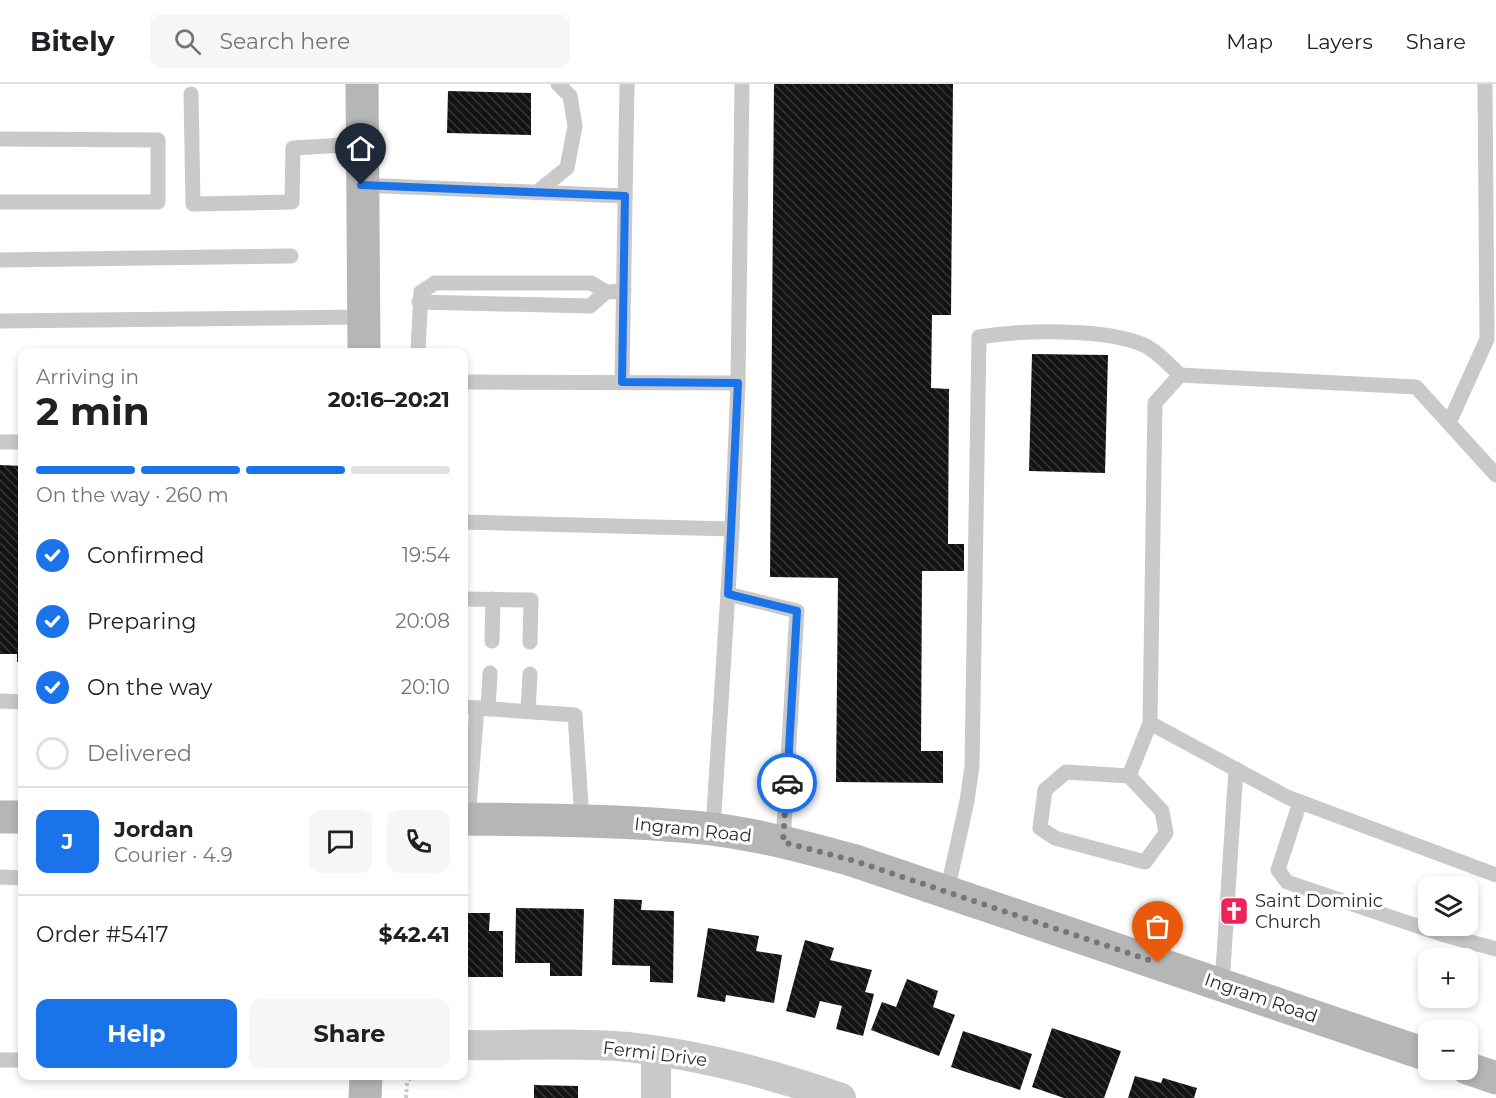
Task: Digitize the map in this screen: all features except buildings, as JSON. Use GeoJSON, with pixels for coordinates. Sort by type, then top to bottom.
{"type":"FeatureCollection","features":[{"type":"Feature","properties":{"kind":"street"},"geometry":{"type":"LineString","coordinates":[[362,84],[364,348]]}},
{"type":"Feature","properties":{"kind":"street"},"geometry":{"type":"LineString","coordinates":[[0,817],[18,817]]}},
{"type":"Feature","properties":{"kind":"street","name":"Ingram Road"},"geometry":{"type":"LineString","coordinates":[[468,819],[582,820],[713,830],[783,842],[855,861],[1418,1051]]}},
{"type":"Feature","properties":{"kind":"street","name":"Fermi Drive"},"geometry":{"type":"LineString","coordinates":[[468,1045],[625,1047],[656,1051],[779,1077],[841,1098]]}},
{"type":"Feature","properties":{"kind":"street"},"geometry":{"type":"LineString","coordinates":[[656,1051],[656,1098]]}},
{"type":"Feature","properties":{"kind":"street"},"geometry":{"type":"LineString","coordinates":[[1478,1071],[1496,1077]]}},
{"type":"Feature","properties":{"kind":"street"},"geometry":{"type":"LineString","coordinates":[[365,1098],[366,1080]]}},
{"type":"Feature","properties":{"kind":"lane"},"geometry":{"type":"LineString","coordinates":[[536,193],[567,168],[575,126],[570,96],[558,84]]}},
{"type":"Feature","properties":{"kind":"lane"},"geometry":{"type":"LineString","coordinates":[[622,382],[627,84]]}},
{"type":"Feature","properties":{"kind":"lane"},"geometry":{"type":"LineString","coordinates":[[713,830],[732,529],[738,383],[742,84]]}},
{"type":"Feature","properties":{"kind":"lane"},"geometry":{"type":"LineString","coordinates":[[1449,423],[1492,339],[1485,84]]}},
{"type":"Feature","properties":{"kind":"lane"},"geometry":{"type":"LineString","coordinates":[[191,94],[193,204],[292,202],[293,148],[362,144]]}},
{"type":"Feature","properties":{"kind":"lane"},"geometry":{"type":"LineString","coordinates":[[0,140],[158,140],[158,202],[0,202]]}},
{"type":"Feature","properties":{"kind":"lane"},"geometry":{"type":"LineString","coordinates":[[361,185],[625,196]]}},
{"type":"Feature","properties":{"kind":"lane"},"geometry":{"type":"LineString","coordinates":[[0,260],[291,256]]}},
{"type":"Feature","properties":{"kind":"lane"},"geometry":{"type":"LineString","coordinates":[[418,348],[420,292],[435,282],[591,283],[606,292],[624,291]]}},
{"type":"Feature","properties":{"kind":"lane"},"geometry":{"type":"LineString","coordinates":[[419,302],[590,306],[606,292]]}},
{"type":"Feature","properties":{"kind":"lane"},"geometry":{"type":"LineString","coordinates":[[0,321],[363,317]]}},
{"type":"Feature","properties":{"kind":"lane"},"geometry":{"type":"LineString","coordinates":[[947,892],[967,801],[972,766],[979,337],[999,334],[1099,334],[1146,346],[1180,375],[1416,387],[1496,475]]}},
{"type":"Feature","properties":{"kind":"lane"},"geometry":{"type":"LineString","coordinates":[[1129,776],[1150,723],[1155,403],[1180,375]]}},
{"type":"Feature","properties":{"kind":"lane"},"geometry":{"type":"LineString","coordinates":[[468,382],[738,383]]}},
{"type":"Feature","properties":{"kind":"lane"},"geometry":{"type":"LineString","coordinates":[[0,442],[18,442]]}},
{"type":"Feature","properties":{"kind":"lane"},"geometry":{"type":"LineString","coordinates":[[468,522],[732,529]]}},
{"type":"Feature","properties":{"kind":"lane"},"geometry":{"type":"LineString","coordinates":[[728,594],[797,611],[783,842]]}},
{"type":"Feature","properties":{"kind":"lane"},"geometry":{"type":"LineString","coordinates":[[468,599],[531,600],[530,642]]}},
{"type":"Feature","properties":{"kind":"lane"},"geometry":{"type":"LineString","coordinates":[[492,641],[494,599]]}},
{"type":"Feature","properties":{"kind":"lane"},"geometry":{"type":"LineString","coordinates":[[468,797],[476,708],[490,673]]}},
{"type":"Feature","properties":{"kind":"lane"},"geometry":{"type":"LineString","coordinates":[[528,711],[530,674]]}},
{"type":"Feature","properties":{"kind":"lane"},"geometry":{"type":"LineString","coordinates":[[0,701],[18,702]]}},
{"type":"Feature","properties":{"kind":"lane"},"geometry":{"type":"LineString","coordinates":[[476,708],[575,715],[582,820]]}},
{"type":"Feature","properties":{"kind":"lane"},"geometry":{"type":"LineString","coordinates":[[1150,723],[1300,802],[1496,875]]}},
{"type":"Feature","properties":{"kind":"lane"},"geometry":{"type":"LineString","coordinates":[[1222,985],[1236,769]]}},
{"type":"Feature","properties":{"kind":"lane"},"geometry":{"type":"LineString","coordinates":[[1066,772],[1129,776],[1162,812],[1166,833],[1145,862],[1055,838],[1040,828],[1045,790],[1066,772]]}},
{"type":"Feature","properties":{"kind":"lane"},"geometry":{"type":"LineString","coordinates":[[1300,802],[1278,870],[1287,882],[1442,934],[1496,949]]}},
{"type":"Feature","properties":{"kind":"lane"},"geometry":{"type":"LineString","coordinates":[[0,877],[18,878]]}},
{"type":"Feature","properties":{"kind":"lane"},"geometry":{"type":"LineString","coordinates":[[0,1060],[18,1060]]}},
{"type":"Feature","properties":{"kind":"path"},"geometry":{"type":"LineString","coordinates":[[406,1098],[409,1080]]}},
{"type":"Feature","properties":{"kind":"way so far"},"geometry":{"type":"LineString","coordinates":[[787,783],[783,842],[855,861],[1158,963]]}},
{"type":"Feature","properties":{"kind":"place","name":"Saint Dominic Church"},"geometry":{"type":"Point","coordinates":[1234,911]}},
{"type":"Feature","properties":{"kind":"route"},"geometry":{"type":"LineString","coordinates":[[361,185],[625,196],[622,382],[738,383],[728,594],[797,611],[787,783]]}}]}
